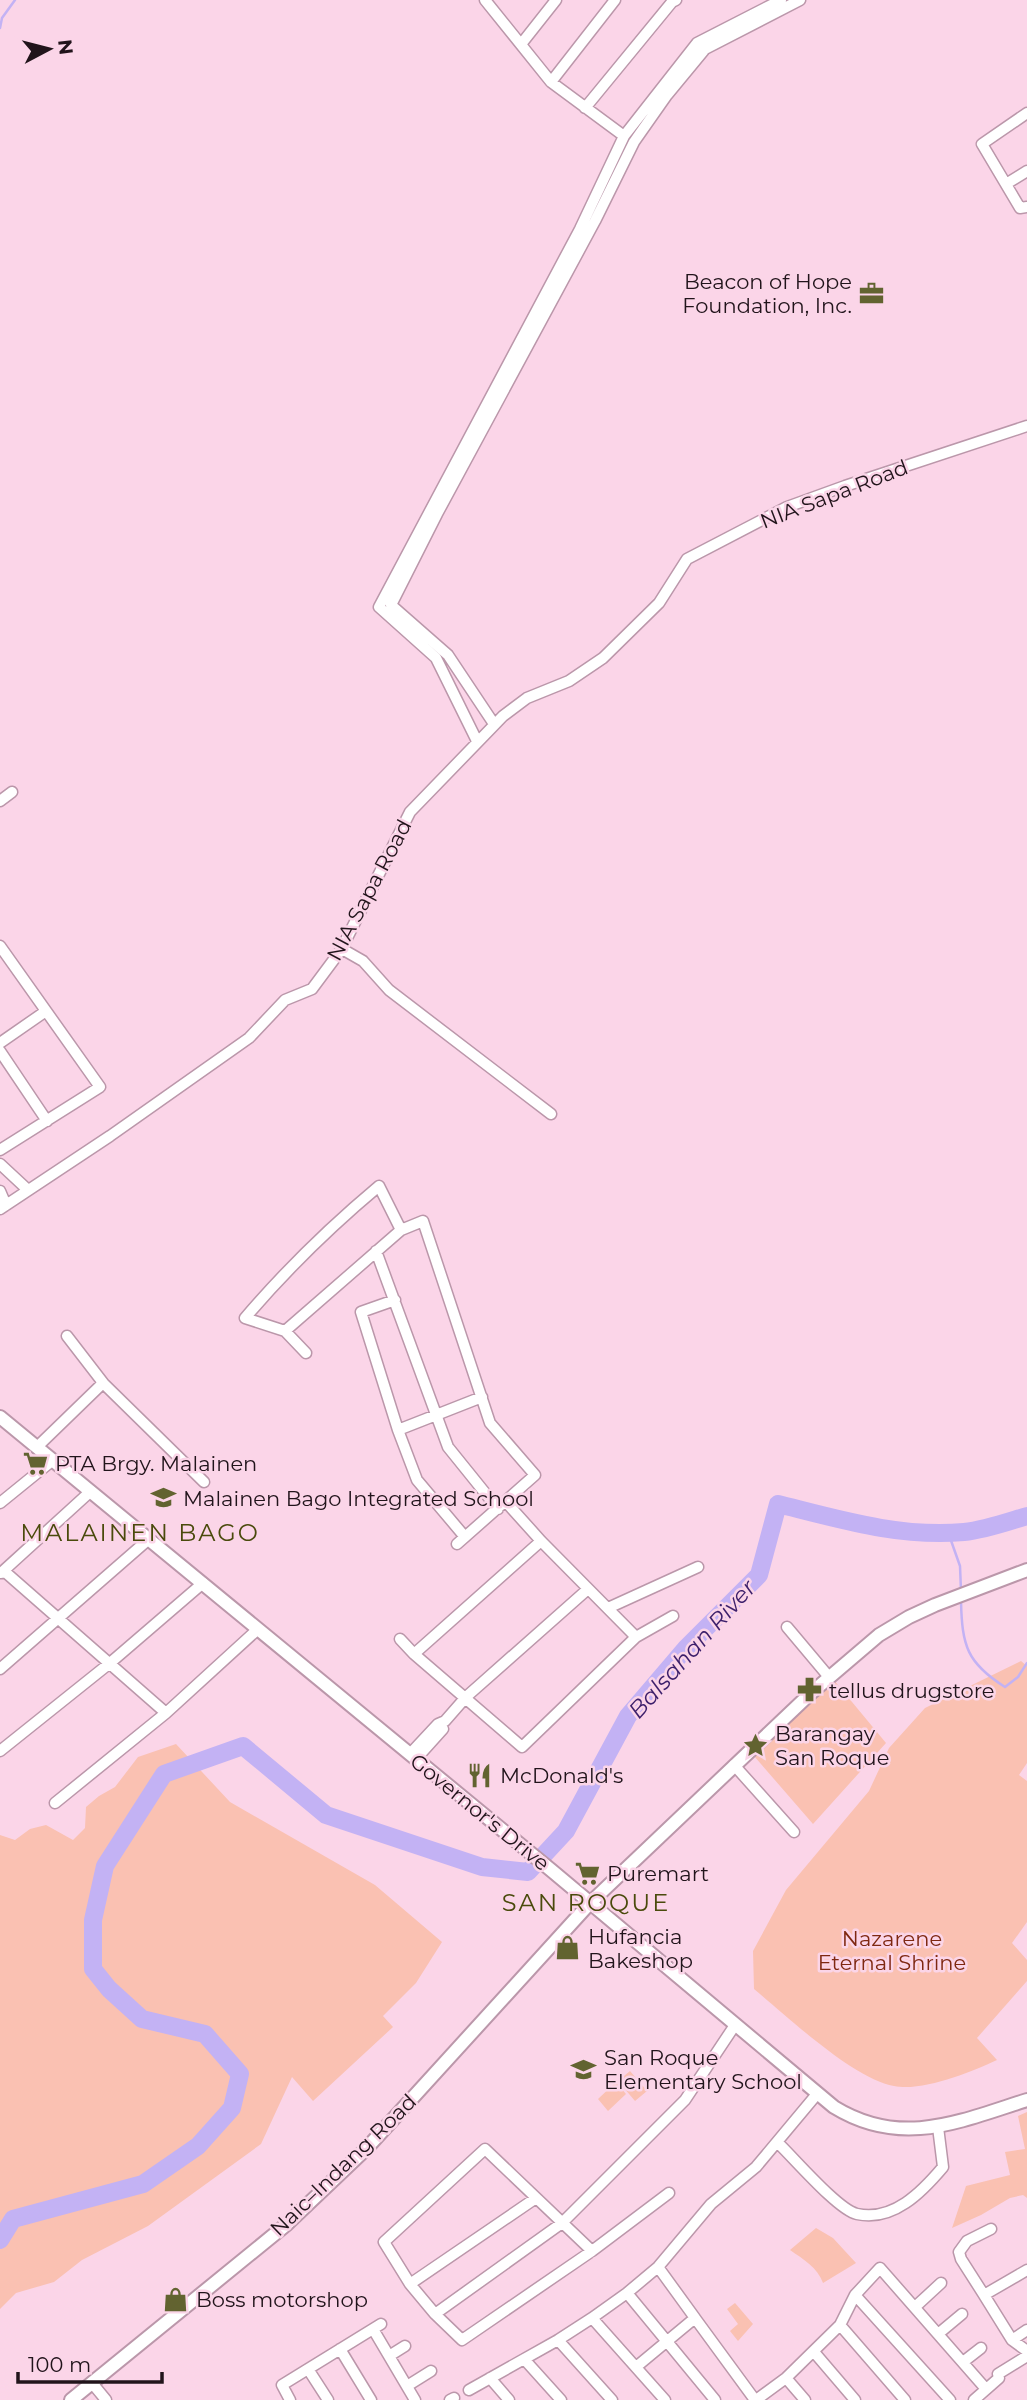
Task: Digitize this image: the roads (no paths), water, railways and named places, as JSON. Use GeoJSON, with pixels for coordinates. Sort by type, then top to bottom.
{"type":"FeatureCollection","features":[{"type":"Feature","properties":{"kind":"main road","name":"Governor's Drive"},"geometry":{"type":"LineString","coordinates":[[0,1417],[258,1629],[417,1753],[517,1842],[817,2094],[842,2112],[873,2125],[907,2130],[962,2122],[1027,2100]]}},
{"type":"Feature","properties":{"kind":"main road","name":"Naic–Indang Road"},"geometry":{"type":"LineString","coordinates":[[71,2400],[286,2224],[366,2149],[590,1903],[734,1765],[878,1635],[959,1595],[1027,1570]]}},
{"type":"Feature","properties":{"kind":"street"},"geometry":{"type":"LineString","coordinates":[[522,43],[556,0]]}},
{"type":"Feature","properties":{"kind":"street"},"geometry":{"type":"LineString","coordinates":[[551,82],[615,0]]}},
{"type":"Feature","properties":{"kind":"street"},"geometry":{"type":"LineString","coordinates":[[585,108],[676,0]]}},
{"type":"Feature","properties":{"kind":"street"},"geometry":{"type":"LineString","coordinates":[[379,607],[580,229],[624,136],[697,43],[757,5],[781,0]]}},
{"type":"Feature","properties":{"kind":"street"},"geometry":{"type":"LineString","coordinates":[[391,605],[634,142],[667,95],[705,49],[800,0]]}},
{"type":"Feature","properties":{"kind":"street"},"geometry":{"type":"LineString","coordinates":[[491,2],[551,82],[624,136]]}},
{"type":"Feature","properties":{"kind":"street"},"geometry":{"type":"LineString","coordinates":[[1027,113],[982,144],[1020,208],[1027,207]]}},
{"type":"Feature","properties":{"kind":"street"},"geometry":{"type":"LineString","coordinates":[[1006,184],[1027,171]]}},
{"type":"Feature","properties":{"kind":"street","name":"NIA Sapa Road"},"geometry":{"type":"LineString","coordinates":[[3,1207],[249,1038],[285,1000],[312,989],[342,949],[410,811],[494,724],[527,698],[569,681],[603,659],[659,603],[687,559],[786,508],[1027,426]]}},
{"type":"Feature","properties":{"kind":"street"},"geometry":{"type":"LineString","coordinates":[[379,607],[391,605]]}},
{"type":"Feature","properties":{"kind":"street"},"geometry":{"type":"LineString","coordinates":[[391,605],[449,655],[494,724]]}},
{"type":"Feature","properties":{"kind":"street"},"geometry":{"type":"LineString","coordinates":[[379,607],[436,659],[477,741]]}},
{"type":"Feature","properties":{"kind":"street"},"geometry":{"type":"LineString","coordinates":[[442,672],[454,663]]}},
{"type":"Feature","properties":{"kind":"street"},"geometry":{"type":"LineString","coordinates":[[0,801],[12,792]]}},
{"type":"Feature","properties":{"kind":"street"},"geometry":{"type":"LineString","coordinates":[[0,946],[100,1087],[0,1150]]}},
{"type":"Feature","properties":{"kind":"street"},"geometry":{"type":"LineString","coordinates":[[342,949],[363,961],[389,990],[551,1114]]}},
{"type":"Feature","properties":{"kind":"street"},"geometry":{"type":"LineString","coordinates":[[0,1043],[46,1011]]}},
{"type":"Feature","properties":{"kind":"street"},"geometry":{"type":"LineString","coordinates":[[0,1051],[47,1121]]}},
{"type":"Feature","properties":{"kind":"street"},"geometry":{"type":"LineString","coordinates":[[0,1164],[28,1190]]}},
{"type":"Feature","properties":{"kind":"street"},"geometry":{"type":"LineString","coordinates":[[306,1353],[285,1331],[245,1318],[284,1273],[379,1186],[401,1230]]}},
{"type":"Feature","properties":{"kind":"street"},"geometry":{"type":"LineString","coordinates":[[0,1191],[3,1207]]}},
{"type":"Feature","properties":{"kind":"street"},"geometry":{"type":"LineString","coordinates":[[285,1331],[401,1230],[423,1221],[490,1423],[535,1475],[461,1540],[418,1480],[398,1430],[361,1312],[395,1300]]}},
{"type":"Feature","properties":{"kind":"street"},"geometry":{"type":"LineString","coordinates":[[376,1251],[449,1447],[498,1509]]}},
{"type":"Feature","properties":{"kind":"street"},"geometry":{"type":"LineString","coordinates":[[68,1336],[104,1384],[204,1482]]}},
{"type":"Feature","properties":{"kind":"street"},"geometry":{"type":"LineString","coordinates":[[37,1447],[104,1384]]}},
{"type":"Feature","properties":{"kind":"street"},"geometry":{"type":"LineString","coordinates":[[398,1430],[482,1397]]}},
{"type":"Feature","properties":{"kind":"street"},"geometry":{"type":"LineString","coordinates":[[0,1503],[52,1460]]}},
{"type":"Feature","properties":{"kind":"street"},"geometry":{"type":"LineString","coordinates":[[91,1491],[2,1572],[166,1713]]}},
{"type":"Feature","properties":{"kind":"street"},"geometry":{"type":"LineString","coordinates":[[506,1502],[636,1637]]}},
{"type":"Feature","properties":{"kind":"street"},"geometry":{"type":"LineString","coordinates":[[0,1669],[149,1539]]}},
{"type":"Feature","properties":{"kind":"street"},"geometry":{"type":"LineString","coordinates":[[414,1654],[541,1541]]}},
{"type":"Feature","properties":{"kind":"street"},"geometry":{"type":"LineString","coordinates":[[608,1608],[698,1567]]}},
{"type":"Feature","properties":{"kind":"street"},"geometry":{"type":"LineString","coordinates":[[0,1751],[110,1663],[203,1583]]}},
{"type":"Feature","properties":{"kind":"street"},"geometry":{"type":"LineString","coordinates":[[417,1753],[438,1724],[466,1697],[588,1589]]}},
{"type":"Feature","properties":{"kind":"street"},"geometry":{"type":"LineString","coordinates":[[400,1639],[522,1746],[636,1637],[673,1616]]}},
{"type":"Feature","properties":{"kind":"street"},"geometry":{"type":"LineString","coordinates":[[787,1626],[830,1677]]}},
{"type":"Feature","properties":{"kind":"street"},"geometry":{"type":"LineString","coordinates":[[55,1803],[166,1713],[258,1629]]}},
{"type":"Feature","properties":{"kind":"street"},"geometry":{"type":"LineString","coordinates":[[734,1765],[794,1832]]}},
{"type":"Feature","properties":{"kind":"street"},"geometry":{"type":"LineString","coordinates":[[435,2314],[562,2222],[685,2100],[736,2025]]}},
{"type":"Feature","properties":{"kind":"street"},"geometry":{"type":"LineString","coordinates":[[470,2390],[593,2318],[659,2267],[711,2204],[756,2167],[817,2094]]}},
{"type":"Feature","properties":{"kind":"street"},"geometry":{"type":"LineString","coordinates":[[777,2142],[836,2200],[855,2214],[868,2214],[904,2205],[943,2167],[938,2127]]}},
{"type":"Feature","properties":{"kind":"street"},"geometry":{"type":"LineString","coordinates":[[592,2251],[485,2149],[384,2242],[410,2284],[462,2340],[592,2251],[669,2193]]}},
{"type":"Feature","properties":{"kind":"street"},"geometry":{"type":"LineString","coordinates":[[410,2284],[536,2198]]}},
{"type":"Feature","properties":{"kind":"street"},"geometry":{"type":"LineString","coordinates":[[990,2229],[967,2241],[959,2252],[961,2259],[1013,2340],[1027,2351]]}},
{"type":"Feature","properties":{"kind":"street"},"geometry":{"type":"LineString","coordinates":[[659,2267],[755,2400],[786,2378],[840,2325],[855,2295],[880,2268],[986,2389]]}},
{"type":"Feature","properties":{"kind":"street"},"geometry":{"type":"LineString","coordinates":[[984,2295],[1027,2270]]}},
{"type":"Feature","properties":{"kind":"street"},"geometry":{"type":"LineString","coordinates":[[915,2307],[941,2283]]}},
{"type":"Feature","properties":{"kind":"street"},"geometry":{"type":"LineString","coordinates":[[627,2293],[715,2400]]}},
{"type":"Feature","properties":{"kind":"street"},"geometry":{"type":"LineString","coordinates":[[855,2295],[950,2400]]}},
{"type":"Feature","properties":{"kind":"street"},"geometry":{"type":"LineString","coordinates":[[636,2367],[695,2318],[692,2314]]}},
{"type":"Feature","properties":{"kind":"street"},"geometry":{"type":"LineString","coordinates":[[938,2334],[962,2314]]}},
{"type":"Feature","properties":{"kind":"street"},"geometry":{"type":"LineString","coordinates":[[593,2318],[665,2400]]}},
{"type":"Feature","properties":{"kind":"street"},"geometry":{"type":"LineString","coordinates":[[840,2325],[905,2400]]}},
{"type":"Feature","properties":{"kind":"street"},"geometry":{"type":"LineString","coordinates":[[290,2400],[282,2385],[377,2327],[389,2356],[415,2400]]}},
{"type":"Feature","properties":{"kind":"street"},"geometry":{"type":"LineString","coordinates":[[1013,2340],[1027,2330]]}},
{"type":"Feature","properties":{"kind":"street"},"geometry":{"type":"LineString","coordinates":[[558,2340],[612,2400]]}},
{"type":"Feature","properties":{"kind":"street"},"geometry":{"type":"LineString","coordinates":[[389,2356],[405,2347]]}},
{"type":"Feature","properties":{"kind":"street"},"geometry":{"type":"LineString","coordinates":[[963,2362],[981,2348]]}},
{"type":"Feature","properties":{"kind":"street"},"geometry":{"type":"LineString","coordinates":[[340,2349],[371,2400]]}},
{"type":"Feature","properties":{"kind":"street"},"geometry":{"type":"LineString","coordinates":[[814,2352],[855,2400]]}},
{"type":"Feature","properties":{"kind":"street"},"geometry":{"type":"LineString","coordinates":[[974,2400],[998,2376],[1027,2356]]}},
{"type":"Feature","properties":{"kind":"street"},"geometry":{"type":"LineString","coordinates":[[524,2359],[561,2400]]}},
{"type":"Feature","properties":{"kind":"street"},"geometry":{"type":"LineString","coordinates":[[308,2369],[328,2400]]}},
{"type":"Feature","properties":{"kind":"street"},"geometry":{"type":"LineString","coordinates":[[407,2386],[431,2371]]}},
{"type":"Feature","properties":{"kind":"street"},"geometry":{"type":"LineString","coordinates":[[490,2378],[509,2400]]}},
{"type":"Feature","properties":{"kind":"street"},"geometry":{"type":"LineString","coordinates":[[786,2378],[805,2400]]}},
{"type":"Feature","properties":{"kind":"street"},"geometry":{"type":"LineString","coordinates":[[92,2383],[106,2400]]}},
{"type":"Feature","properties":{"kind":"waterway"},"geometry":{"type":"LineString","coordinates":[[0,28],[2,18],[15,0]]}},
{"type":"Feature","properties":{"kind":"waterway","name":"Balsahan River"},"geometry":{"type":"LineString","coordinates":[[0,2240],[13,2219],[143,2184],[198,2146],[232,2108],[240,2074],[205,2034],[142,2019],[109,1989],[93,1969],[93,1920],[105,1866],[164,1774],[243,1746],[326,1815],[482,1867],[528,1872],[566,1831],[628,1716],[686,1648],[759,1575],[778,1504],[870,1526],[917,1532],[972,1531],[1027,1516]]}},
{"type":"Feature","properties":{"kind":"waterway"},"geometry":{"type":"LineString","coordinates":[[948,1532],[960,1566],[961,1591]]}},
{"type":"Feature","properties":{"kind":"waterway"},"geometry":{"type":"LineString","coordinates":[[961,1601],[965,1642],[982,1670],[1005,1687],[1018,1677],[1027,1663]]}},
{"type":"Feature","properties":{"kind":"place","name":"Beacon of Hope Foundation, Inc."},"geometry":{"type":"Point","coordinates":[872,293]}},
{"type":"Feature","properties":{"kind":"place","name":"PTA Brgy. Malainen"},"geometry":{"type":"Point","coordinates":[35,1463]}},
{"type":"Feature","properties":{"kind":"place","name":"Malainen Bago Integrated School"},"geometry":{"type":"Point","coordinates":[163,1498]}},
{"type":"Feature","properties":{"kind":"place","name":"tellus drugstore"},"geometry":{"type":"Point","coordinates":[809,1690]}},
{"type":"Feature","properties":{"kind":"place","name":"Barangay San Roque"},"geometry":{"type":"Point","coordinates":[755,1745]}},
{"type":"Feature","properties":{"kind":"place","name":"McDonald's"},"geometry":{"type":"Point","coordinates":[480,1775]}},
{"type":"Feature","properties":{"kind":"place","name":"Puremart"},"geometry":{"type":"Point","coordinates":[587,1873]}},
{"type":"Feature","properties":{"kind":"place","name":"Hufancia Bakeshop"},"geometry":{"type":"Point","coordinates":[568,1948]}},
{"type":"Feature","properties":{"kind":"place","name":"San Roque Elementary School"},"geometry":{"type":"Point","coordinates":[584,2069]}},
{"type":"Feature","properties":{"kind":"place","name":"Boss motorshop"},"geometry":{"type":"Point","coordinates":[176,2299]}},
{"type":"Feature","properties":{"kind":"district","name":"MALAINEN BAGO"},"geometry":{"type":"Point","coordinates":[140,1532]}},
{"type":"Feature","properties":{"kind":"district","name":"SAN ROQUE"},"geometry":{"type":"Point","coordinates":[586,1902]}},
{"type":"Feature","properties":{"kind":"park label","name":"Nazarene Eternal Shrine"},"geometry":{"type":"Point","coordinates":[892,1950]}}]}
